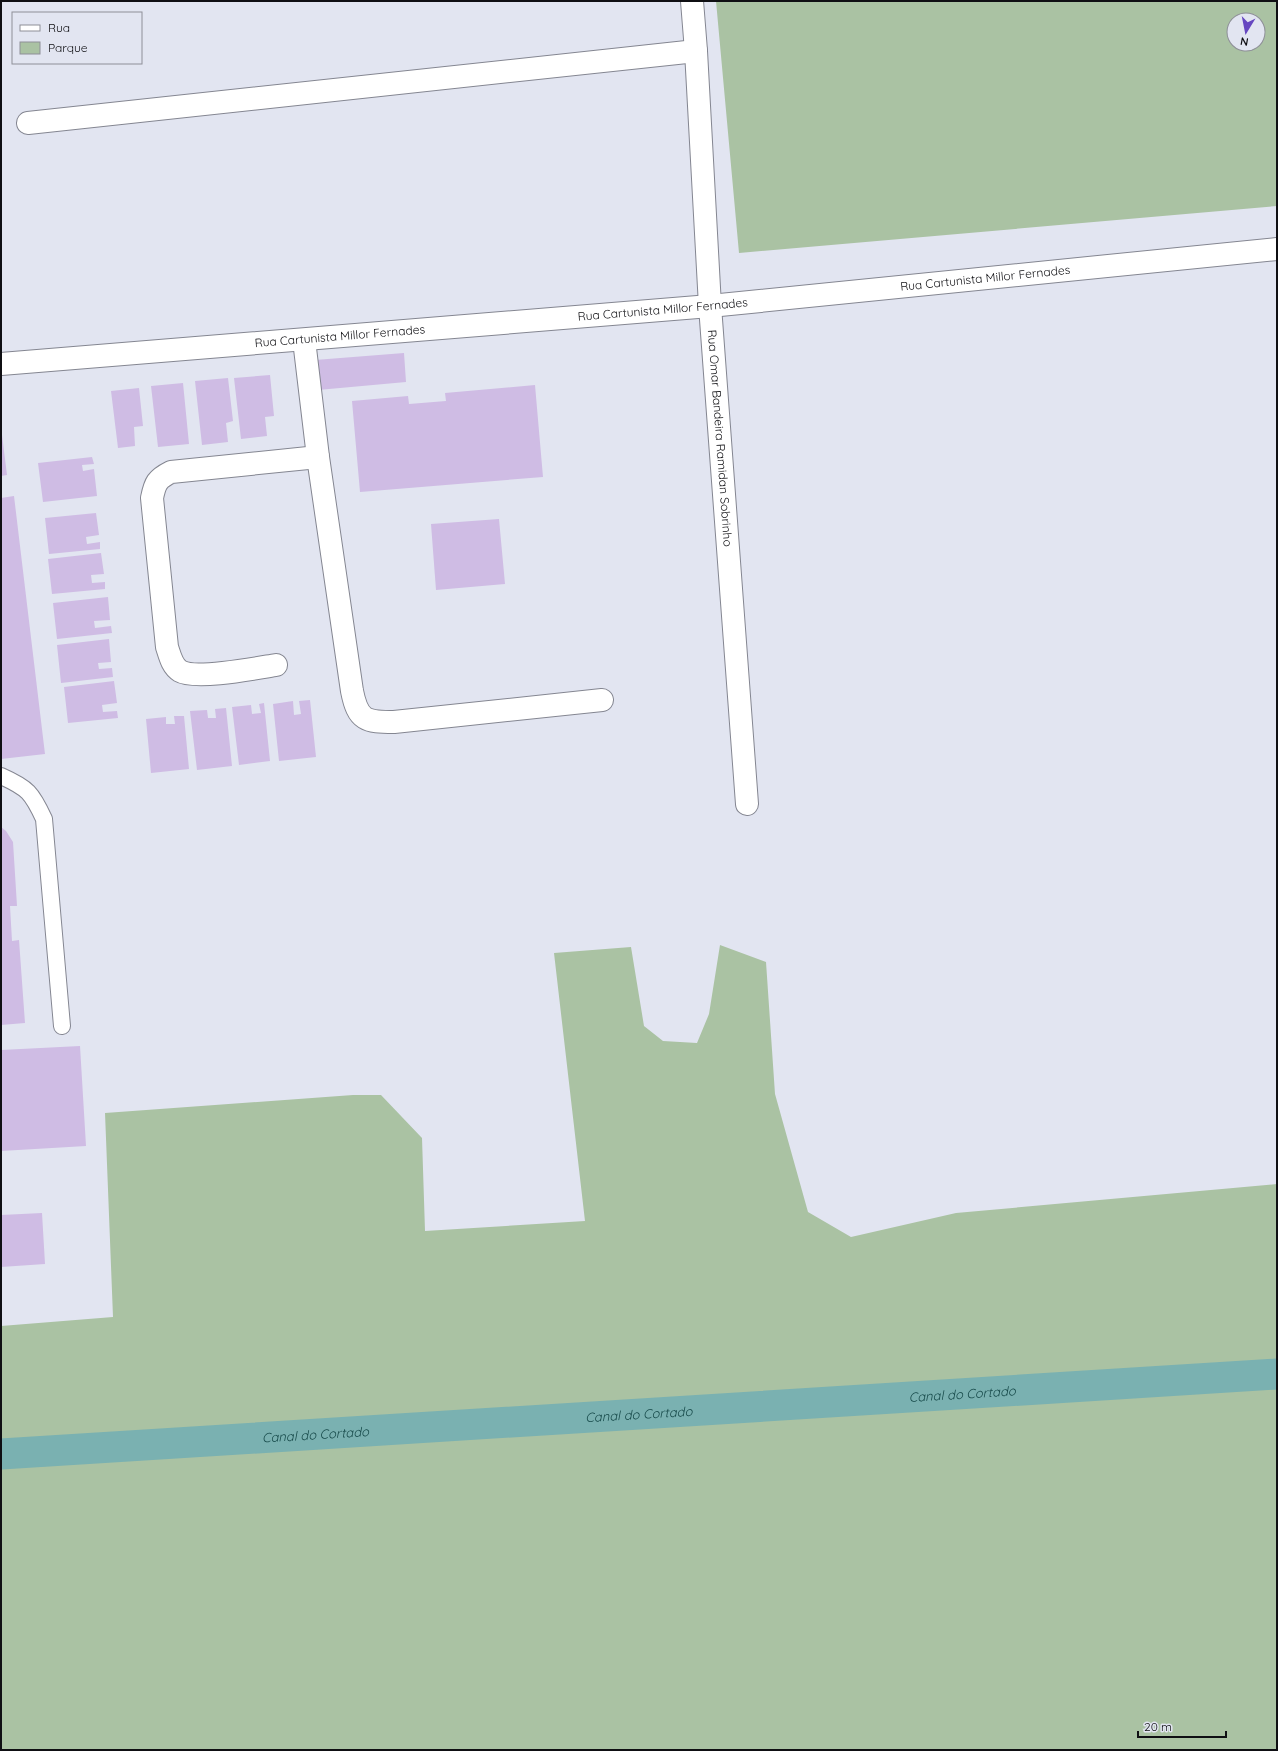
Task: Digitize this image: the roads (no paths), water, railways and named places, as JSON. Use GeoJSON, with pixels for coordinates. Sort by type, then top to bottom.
{"type":"FeatureCollection","features":[{"type":"Feature","properties":{"kind":"street","name":"Rua Omar Bandeira Ramidan Sobrinho"},"geometry":{"type":"LineString","coordinates":[[692,1],[710,306],[747,804]]}},
{"type":"Feature","properties":{"kind":"street"},"geometry":{"type":"LineString","coordinates":[[28,124],[696,51]]}},
{"type":"Feature","properties":{"kind":"street","name":"Rua Cartunista Millor Fernades"},"geometry":{"type":"LineString","coordinates":[[1,364],[710,306],[1277,249]]}},
{"type":"Feature","properties":{"kind":"street"},"geometry":{"type":"LineString","coordinates":[[304,340],[318,457],[352,691],[355,706],[362,717],[374,722],[394,722],[602,700]]}},
{"type":"Feature","properties":{"kind":"street"},"geometry":{"type":"LineString","coordinates":[[276,665],[195,675],[180,671],[172,662],[167,647],[152,498],[154,485],[162,476],[171,472],[318,457]]}},
{"type":"Feature","properties":{"kind":"lane"},"geometry":{"type":"LineString","coordinates":[[1,776],[21,785],[35,798],[44,819],[62,1026]]}},
{"type":"Feature","properties":{"kind":"waterway","name":"Canal do Cortado"},"geometry":{"type":"LineString","coordinates":[[1,1454],[1277,1374]]}}]}
